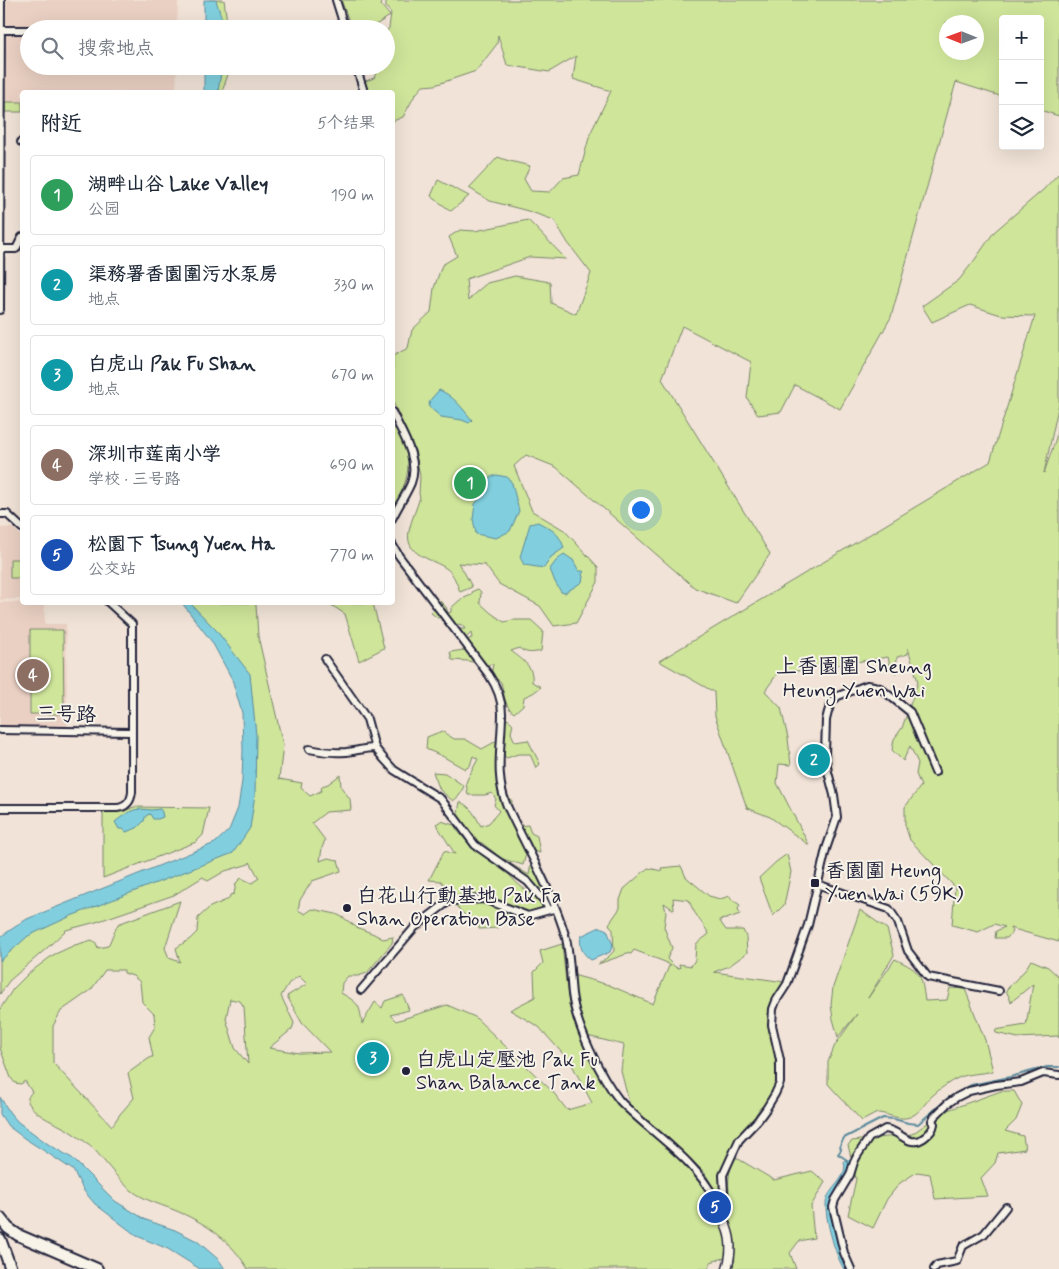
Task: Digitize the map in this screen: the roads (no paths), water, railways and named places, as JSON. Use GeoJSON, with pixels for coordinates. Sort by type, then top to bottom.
{"type":"FeatureCollection","features":[{"type":"Feature","properties":{"kind":"main road"},"geometry":{"type":"LineString","coordinates":[[0,1218],[8,1228],[18,1235],[97,1269]]}},
{"type":"Feature","properties":{"kind":"main road"},"geometry":{"type":"LineString","coordinates":[[0,1239],[12,1269]]}},
{"type":"Feature","properties":{"kind":"street"},"geometry":{"type":"LineString","coordinates":[[0,310],[1,0]]}},
{"type":"Feature","properties":{"kind":"street"},"geometry":{"type":"LineString","coordinates":[[336,0],[342,20]]}},
{"type":"Feature","properties":{"kind":"street"},"geometry":{"type":"LineString","coordinates":[[1,30],[20,30]]}},
{"type":"Feature","properties":{"kind":"street"},"geometry":{"type":"LineString","coordinates":[[359,75],[363,90]]}},
{"type":"Feature","properties":{"kind":"street"},"geometry":{"type":"LineString","coordinates":[[0,249],[16,249],[20,241]]}},
{"type":"Feature","properties":{"kind":"street"},"geometry":{"type":"LineString","coordinates":[[395,418],[410,451],[414,470],[410,487],[395,513]]}},
{"type":"Feature","properties":{"kind":"street"},"geometry":{"type":"LineString","coordinates":[[0,514],[7,514],[20,526]]}},
{"type":"Feature","properties":{"kind":"street"},"geometry":{"type":"LineString","coordinates":[[395,549],[489,675],[498,691],[502,704],[499,773],[502,795],[566,940],[575,1010],[583,1033],[600,1070],[620,1101],[696,1170],[708,1185],[729,1231],[731,1254],[727,1269]]}},
{"type":"Feature","properties":{"kind":"street"},"geometry":{"type":"LineString","coordinates":[[0,808],[123,807],[128,804],[132,792],[132,624],[111,605]]}},
{"type":"Feature","properties":{"kind":"street"},"geometry":{"type":"LineString","coordinates":[[325,659],[367,719],[375,748],[394,770],[441,799],[475,845],[528,882],[553,909]]}},
{"type":"Feature","properties":{"kind":"street"},"geometry":{"type":"LineString","coordinates":[[715,1199],[723,1194],[724,1174],[739,1140],[766,1109],[780,1083],[779,1053],[772,1022],[772,1009],[785,987],[808,925],[826,849],[837,817],[834,795],[825,760],[826,727],[831,703],[838,696],[867,685],[880,688],[910,712],[935,772]]}},
{"type":"Feature","properties":{"kind":"street","name":"三号路"},"geometry":{"type":"LineString","coordinates":[[0,730],[131,732]]}},
{"type":"Feature","properties":{"kind":"street"},"geometry":{"type":"LineString","coordinates":[[309,749],[329,753],[375,748]]}},
{"type":"Feature","properties":{"kind":"street"},"geometry":{"type":"LineString","coordinates":[[817,884],[889,909],[898,922],[908,951],[928,977],[999,991]]}},
{"type":"Feature","properties":{"kind":"street"},"geometry":{"type":"LineString","coordinates":[[361,990],[415,927],[449,901],[484,899],[528,916],[553,909]]}},
{"type":"Feature","properties":{"kind":"street"},"geometry":{"type":"LineString","coordinates":[[851,1269],[844,1253],[833,1207],[854,1162],[869,1138],[885,1129],[894,1131],[910,1141],[923,1139],[932,1130],[934,1117],[952,1100],[969,1091],[996,1084],[1021,1082],[1043,1073],[1059,1075]]}},
{"type":"Feature","properties":{"kind":"street"},"geometry":{"type":"LineString","coordinates":[[934,1269],[937,1265],[957,1261],[963,1246],[984,1234],[1006,1207]]}},
{"type":"Feature","properties":{"kind":"water"},"geometry":{"type":"Polygon","coordinates":[[[204,0],[216,0],[222,20],[204,20],[204,0]]]}},
{"type":"Feature","properties":{"kind":"water"},"geometry":{"type":"Polygon","coordinates":[[[204,75],[221,75],[218,90],[204,90],[204,75]]]}},
{"type":"Feature","properties":{"kind":"water"},"geometry":{"type":"Polygon","coordinates":[[[439,390],[461,407],[472,420],[469,423],[441,417],[428,406],[439,390]]]}},
{"type":"Feature","properties":{"kind":"water"},"geometry":{"type":"Polygon","coordinates":[[[496,475],[507,477],[512,483],[519,511],[510,531],[496,538],[476,534],[473,519],[475,504],[482,495],[488,478],[496,475]]]}},
{"type":"Feature","properties":{"kind":"water"},"geometry":{"type":"Polygon","coordinates":[[[538,522],[557,535],[564,548],[551,557],[544,568],[524,565],[520,557],[530,524],[538,522]]]}},
{"type":"Feature","properties":{"kind":"water"},"geometry":{"type":"Polygon","coordinates":[[[564,554],[573,560],[579,571],[584,572],[582,574],[582,582],[565,593],[561,592],[550,569],[564,554]]]}},
{"type":"Feature","properties":{"kind":"water"},"geometry":{"type":"Polygon","coordinates":[[[184,605],[192,605],[216,630],[250,674],[256,735],[255,794],[250,828],[233,853],[71,916],[28,936],[0,961],[0,937],[27,919],[215,843],[229,830],[238,808],[242,781],[242,713],[232,679],[212,642],[184,605]]]}},
{"type":"Feature","properties":{"kind":"water"},"geometry":{"type":"Polygon","coordinates":[[[140,809],[160,809],[163,817],[153,819],[150,814],[147,815],[137,828],[126,832],[123,829],[119,829],[115,822],[129,812],[140,809]]]}},
{"type":"Feature","properties":{"kind":"water"},"geometry":{"type":"Polygon","coordinates":[[[600,927],[607,930],[613,945],[610,952],[591,960],[582,950],[581,936],[600,927]]]}},
{"type":"Feature","properties":{"kind":"water"},"geometry":{"type":"Polygon","coordinates":[[[0,1097],[18,1122],[48,1144],[72,1158],[115,1201],[146,1220],[175,1230],[197,1241],[219,1260],[225,1269],[200,1269],[168,1249],[137,1236],[95,1204],[84,1191],[73,1170],[8,1126],[0,1114],[0,1097]]]}},
{"type":"Feature","properties":{"kind":"water"},"geometry":{"type":"Polygon","coordinates":[[[850,1159],[848,1174],[833,1199],[849,1269],[844,1269],[837,1255],[831,1234],[826,1204],[827,1198],[844,1172],[844,1161],[850,1159]]]}},
{"type":"Feature","properties":{"kind":"waterway"},"geometry":{"type":"LineString","coordinates":[[847,1162],[838,1154],[844,1138],[883,1118],[918,1124],[948,1098],[971,1085],[1047,1067],[1059,1067]]}},
{"type":"Feature","properties":{"kind":"place","name":"湖畔山谷 Lake Valley"},"geometry":{"type":"Point","coordinates":[470,483]}},
{"type":"Feature","properties":{"kind":"place","name":"深圳市莲南小学"},"geometry":{"type":"Point","coordinates":[33,675]}},
{"type":"Feature","properties":{"kind":"place","name":"渠務署香園圍污水泵房"},"geometry":{"type":"Point","coordinates":[814,760]}},
{"type":"Feature","properties":{"kind":"place","name":"香園圍 Heung Yuen Wai (59K)"},"geometry":{"type":"Point","coordinates":[815,883]}},
{"type":"Feature","properties":{"kind":"place","name":"白花山行動基地 Pak Fa Shan Operation Base"},"geometry":{"type":"Point","coordinates":[347,908]}},
{"type":"Feature","properties":{"kind":"place","name":"白虎山 Pak Fu Shan"},"geometry":{"type":"Point","coordinates":[373,1058]}},
{"type":"Feature","properties":{"kind":"place","name":"白虎山定壓池 Pak Fu Shan Balance Tank"},"geometry":{"type":"Point","coordinates":[406,1071]}},
{"type":"Feature","properties":{"kind":"place","name":"松園下 Tsung Yuen Ha"},"geometry":{"type":"Point","coordinates":[715,1207]}},
{"type":"Feature","properties":{"kind":"district","name":"上香園圍 Sheung Heung Yuen Wai"},"geometry":{"type":"Point","coordinates":[854,679]}}]}
